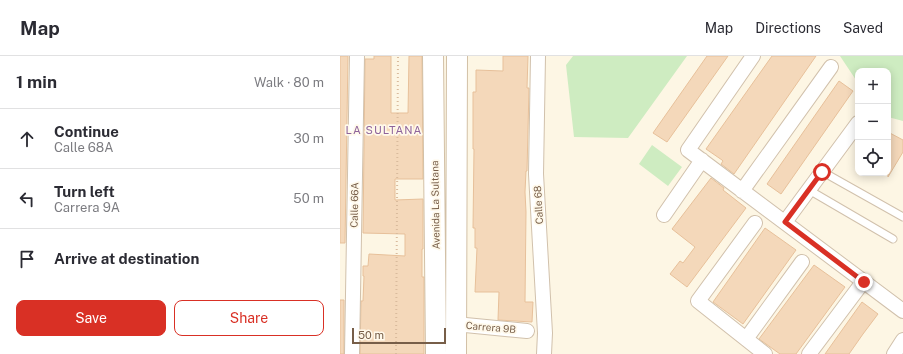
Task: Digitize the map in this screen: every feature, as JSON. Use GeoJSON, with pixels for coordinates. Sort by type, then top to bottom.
{"type":"FeatureCollection","features":[{"type":"Feature","properties":{"kind":"street","name":"Calle 66A"},"geometry":{"type":"LineString","coordinates":[[352,354],[357,56]]}},
{"type":"Feature","properties":{"kind":"street","name":"Avenida La Sultana"},"geometry":{"type":"LineString","coordinates":[[434,56],[436,354]]}},
{"type":"Feature","properties":{"kind":"street","name":"Avenida La Sultana"},"geometry":{"type":"LineString","coordinates":[[456,354],[455,324],[458,56]]}},
{"type":"Feature","properties":{"kind":"street","name":"Calle 68"},"geometry":{"type":"LineString","coordinates":[[538,56],[536,174],[545,333],[544,354]]}},
{"type":"Feature","properties":{"kind":"street"},"geometry":{"type":"LineString","coordinates":[[753,56],[688,150],[903,311]]}},
{"type":"Feature","properties":{"kind":"street"},"geometry":{"type":"LineString","coordinates":[[742,191],[831,67]]}},
{"type":"Feature","properties":{"kind":"street"},"geometry":{"type":"LineString","coordinates":[[785,222],[855,127]]}},
{"type":"Feature","properties":{"kind":"street"},"geometry":{"type":"LineString","coordinates":[[664,215],[702,160]]}},
{"type":"Feature","properties":{"kind":"street"},"geometry":{"type":"LineString","coordinates":[[755,223],[698,301],[765,354]]}},
{"type":"Feature","properties":{"kind":"street"},"geometry":{"type":"LineString","coordinates":[[746,339],[802,262]]}},
{"type":"Feature","properties":{"kind":"street"},"geometry":{"type":"LineString","coordinates":[[809,354],[864,282]]}},
{"type":"Feature","properties":{"kind":"street","name":"Carrera 9B"},"geometry":{"type":"LineString","coordinates":[[455,324],[527,331]]}},
{"type":"Feature","properties":{"kind":"street"},"geometry":{"type":"LineString","coordinates":[[894,354],[903,340]]}},
{"type":"Feature","properties":{"kind":"lane"},"geometry":{"type":"LineString","coordinates":[[822,172],[903,217]]}},
{"type":"Feature","properties":{"kind":"lane"},"geometry":{"type":"LineString","coordinates":[[809,190],[893,239]]}},
{"type":"Feature","properties":{"kind":"path"},"geometry":{"type":"LineString","coordinates":[[396,354],[398,56]]}},
{"type":"Feature","properties":{"kind":"green space"},"geometry":{"type":"Polygon","coordinates":[[[573,56],[687,56],[628,138],[574,137],[566,65],[573,56]]]}},
{"type":"Feature","properties":{"kind":"green space"},"geometry":{"type":"Polygon","coordinates":[[[840,56],[903,56],[903,121],[891,118],[891,68],[855,68],[855,78],[840,56]]]}},
{"type":"Feature","properties":{"kind":"green space"},"geometry":{"type":"Polygon","coordinates":[[[652,145],[682,167],[668,186],[639,164],[652,145]]]}},
{"type":"Feature","properties":{"kind":"building"},"geometry":{"type":"Polygon","coordinates":[[[340,56],[348,56],[345,243],[340,243],[340,56]]]}},
{"type":"Feature","properties":{"kind":"building"},"geometry":{"type":"Polygon","coordinates":[[[374,56],[391,56],[391,113],[408,113],[409,56],[422,56],[423,179],[395,179],[395,200],[423,199],[422,277],[424,277],[424,354],[360,354],[361,301],[363,301],[364,276],[363,266],[368,266],[369,254],[405,256],[405,234],[363,233],[365,59],[374,59],[374,56]]]}},
{"type":"Feature","properties":{"kind":"building"},"geometry":{"type":"Polygon","coordinates":[[[503,56],[528,56],[527,88],[529,88],[525,192],[525,302],[533,302],[532,322],[498,320],[499,292],[475,292],[477,248],[475,248],[475,228],[473,228],[473,92],[476,92],[476,70],[503,71],[503,56]]]}},
{"type":"Feature","properties":{"kind":"building"},"geometry":{"type":"Polygon","coordinates":[[[707,56],[728,56],[667,142],[653,133],[707,56]]]}},
{"type":"Feature","properties":{"kind":"building"},"geometry":{"type":"Polygon","coordinates":[[[772,56],[816,56],[734,174],[721,164],[723,161],[722,160],[706,149],[772,56]]]}},
{"type":"Feature","properties":{"kind":"building"},"geometry":{"type":"Polygon","coordinates":[[[839,81],[853,91],[781,194],[767,184],[839,81]]]}},
{"type":"Feature","properties":{"kind":"building"},"geometry":{"type":"Polygon","coordinates":[[[891,134],[903,140],[903,152],[891,172],[891,134]]]}},
{"type":"Feature","properties":{"kind":"building"},"geometry":{"type":"Polygon","coordinates":[[[711,178],[724,188],[723,190],[746,208],[687,287],[670,274],[680,261],[683,263],[695,247],[672,229],[711,178]]]}},
{"type":"Feature","properties":{"kind":"building"},"geometry":{"type":"Polygon","coordinates":[[[765,228],[796,250],[743,324],[713,302],[765,228]]]}},
{"type":"Feature","properties":{"kind":"building"},"geometry":{"type":"Polygon","coordinates":[[[814,265],[845,287],[796,354],[780,354],[759,339],[814,265]]]}},
{"type":"Feature","properties":{"kind":"building"},"geometry":{"type":"Polygon","coordinates":[[[340,300],[344,300],[344,354],[340,354],[340,300]]]}},
{"type":"Feature","properties":{"kind":"building"},"geometry":{"type":"Polygon","coordinates":[[[862,302],[878,314],[849,354],[825,354],[862,302]]]}},
{"type":"Feature","properties":{"kind":"district","name":"LA SULTANA"},"geometry":{"type":"Point","coordinates":[384,130]}},
{"type":"Feature","properties":{"kind":"route"},"geometry":{"type":"LineString","coordinates":[[822,172],[785,222],[864,282]]}}]}
